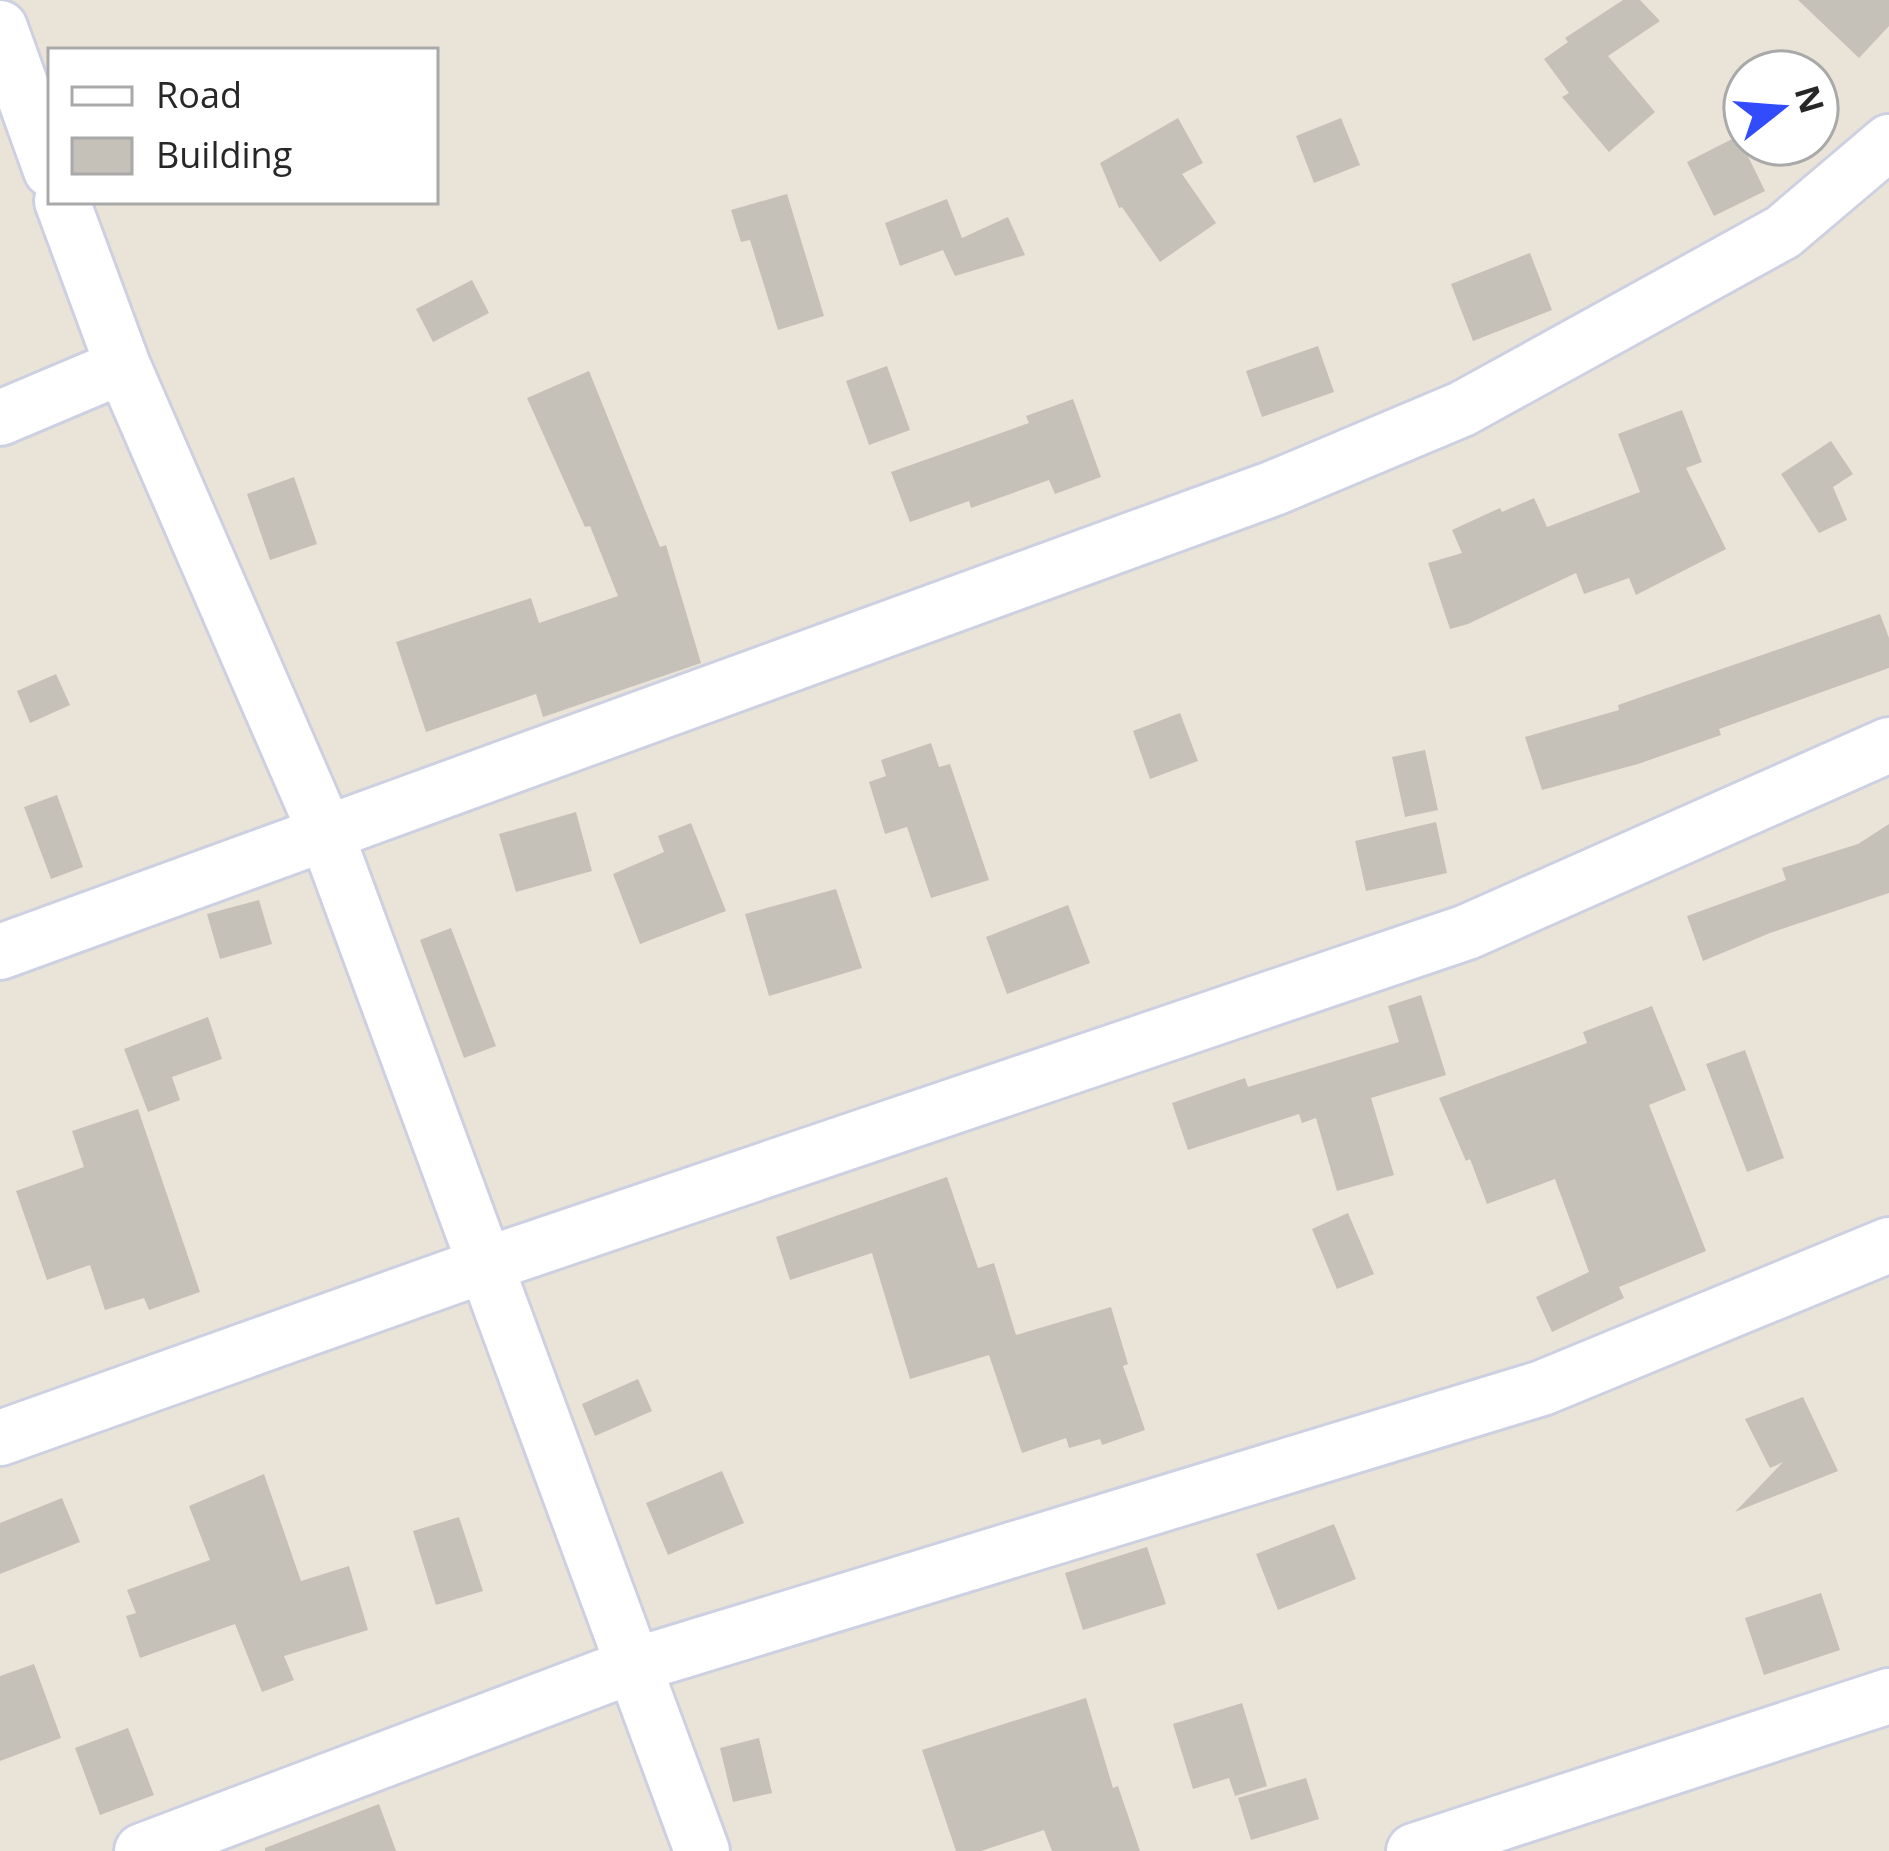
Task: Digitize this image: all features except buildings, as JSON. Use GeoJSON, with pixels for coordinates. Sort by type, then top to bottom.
{"type":"FeatureCollection","features":[{"type":"Feature","properties":{"kind":"street"},"geometry":{"type":"LineString","coordinates":[[0,28],[48,162]]}},
{"type":"Feature","properties":{"kind":"street"},"geometry":{"type":"LineString","coordinates":[[0,952],[1274,488],[1462,409],[1783,232],[1889,142]]}},
{"type":"Feature","properties":{"kind":"street"},"geometry":{"type":"LineString","coordinates":[[63,204],[123,366],[325,831],[702,1851]]}},
{"type":"Feature","properties":{"kind":"street"},"geometry":{"type":"LineString","coordinates":[[0,418],[123,366]]}},
{"type":"Feature","properties":{"kind":"street"},"geometry":{"type":"LineString","coordinates":[[0,1438],[488,1264],[1467,932],[1889,746]]}},
{"type":"Feature","properties":{"kind":"street"},"geometry":{"type":"LineString","coordinates":[[142,1851],[632,1666],[1542,1388],[1889,1245]]}},
{"type":"Feature","properties":{"kind":"street"},"geometry":{"type":"LineString","coordinates":[[1414,1851],[1889,1696]]}}]}
